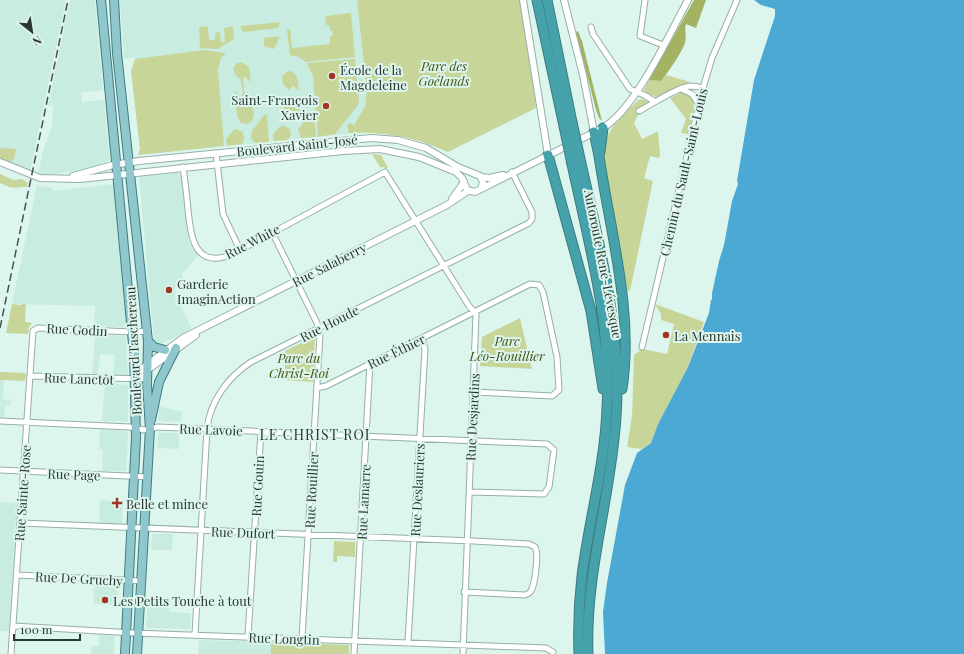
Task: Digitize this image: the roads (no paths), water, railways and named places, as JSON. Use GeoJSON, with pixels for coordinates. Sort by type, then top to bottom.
{"type":"FeatureCollection","features":[{"type":"Feature","properties":{"kind":"highway","name":"Autoroute René-Lévesque"},"geometry":{"type":"LineString","coordinates":[[537,0],[576,162],[605,327],[608,374],[607,416],[602,461],[582,575],[579,613],[579,654]]}},
{"type":"Feature","properties":{"kind":"highway","name":"Autoroute René-Lévesque"},"geometry":{"type":"LineString","coordinates":[[547,0],[568,124]]}},
{"type":"Feature","properties":{"kind":"highway"},"geometry":{"type":"LineString","coordinates":[[599,156],[603,128]]}},
{"type":"Feature","properties":{"kind":"highway"},"geometry":{"type":"LineString","coordinates":[[594,132],[622,294],[626,330],[624,371],[613,443]]}},
{"type":"Feature","properties":{"kind":"highway"},"geometry":{"type":"LineString","coordinates":[[548,155],[594,323],[607,416]]}},
{"type":"Feature","properties":{"kind":"highway","name":"Autoroute René-Lévesque"},"geometry":{"type":"LineString","coordinates":[[576,162],[609,296],[615,335],[617,392],[613,443],[591,577],[588,617],[588,654]]}},
{"type":"Feature","properties":{"kind":"main road","name":"Boulevard Taschereau"},"geometry":{"type":"LineString","coordinates":[[101,0],[108,91],[133,332],[133,378],[136,429],[125,654]]}},
{"type":"Feature","properties":{"kind":"main road","name":"Boulevard Taschereau"},"geometry":{"type":"LineString","coordinates":[[114,0],[121,89],[148,341],[147,379],[150,429],[137,654]]}},
{"type":"Feature","properties":{"kind":"main road"},"geometry":{"type":"LineString","coordinates":[[101,12],[114,10]]}},
{"type":"Feature","properties":{"kind":"main road"},"geometry":{"type":"LineString","coordinates":[[108,91],[121,89]]}},
{"type":"Feature","properties":{"kind":"main road"},"geometry":{"type":"LineString","coordinates":[[148,341],[154,347],[165,350]]}},
{"type":"Feature","properties":{"kind":"main road"},"geometry":{"type":"LineString","coordinates":[[150,429],[159,382],[176,348]]}},
{"type":"Feature","properties":{"kind":"street"},"geometry":{"type":"LineString","coordinates":[[523,0],[548,155]]}},
{"type":"Feature","properties":{"kind":"street"},"geometry":{"type":"LineString","coordinates":[[564,0],[583,75],[594,132]]}},
{"type":"Feature","properties":{"kind":"street"},"geometry":{"type":"LineString","coordinates":[[645,0],[640,36],[663,45]]}},
{"type":"Feature","properties":{"kind":"street"},"geometry":{"type":"LineString","coordinates":[[510,173],[491,178],[472,174],[467,176],[464,182],[465,187],[468,191],[475,192],[510,173],[603,128],[622,112],[637,92],[688,0]]}},
{"type":"Feature","properties":{"kind":"street","name":"Chemin du Sault-Saint-Louis"},"geometry":{"type":"LineString","coordinates":[[642,347],[703,88],[712,58],[737,0]]}},
{"type":"Feature","properties":{"kind":"street"},"geometry":{"type":"LineString","coordinates":[[591,27],[592,34],[630,90],[654,101]]}},
{"type":"Feature","properties":{"kind":"street"},"geometry":{"type":"LineString","coordinates":[[639,111],[650,106],[654,101],[681,89],[690,86],[703,88]]}},
{"type":"Feature","properties":{"kind":"street"},"geometry":{"type":"LineString","coordinates":[[681,89],[692,94],[699,104]]}},
{"type":"Feature","properties":{"kind":"street","name":"Boulevard Saint-José"},"geometry":{"type":"LineString","coordinates":[[62,179],[116,164],[129,162],[347,139],[381,138],[426,148],[472,174]]}},
{"type":"Feature","properties":{"kind":"street","name":"Boulevard Saint-José"},"geometry":{"type":"LineString","coordinates":[[62,179],[80,179],[130,172],[343,150],[380,149],[423,158],[453,171],[464,182]]}},
{"type":"Feature","properties":{"kind":"street"},"geometry":{"type":"LineString","coordinates":[[216,153],[224,217],[240,250]]}},
{"type":"Feature","properties":{"kind":"street"},"geometry":{"type":"LineString","coordinates":[[0,162],[38,178],[62,179]]}},
{"type":"Feature","properties":{"kind":"street","name":"Rue White"},"geometry":{"type":"LineString","coordinates":[[183,167],[191,234],[198,250],[207,256],[217,258],[227,256],[240,250],[381,173]]}},
{"type":"Feature","properties":{"kind":"street","name":"Rue Desjardins"},"geometry":{"type":"LineString","coordinates":[[381,173],[386,173],[477,318],[464,592],[463,654]]}},
{"type":"Feature","properties":{"kind":"street","name":"Rue Houde"},"geometry":{"type":"LineString","coordinates":[[195,634],[207,429],[210,414],[222,390],[234,375],[251,362],[531,221],[532,212],[510,173]]}},
{"type":"Feature","properties":{"kind":"street"},"geometry":{"type":"LineString","coordinates":[[481,177],[483,183],[481,188]]}},
{"type":"Feature","properties":{"kind":"street","name":"Rue Salaberry"},"geometry":{"type":"LineString","coordinates":[[447,205],[464,182]]}},
{"type":"Feature","properties":{"kind":"street","name":"Rue Salaberry"},"geometry":{"type":"LineString","coordinates":[[147,367],[165,350],[183,338],[447,205],[468,191]]}},
{"type":"Feature","properties":{"kind":"street","name":"Rue Rouillier"},"geometry":{"type":"LineString","coordinates":[[272,232],[319,328],[321,336],[302,638]]}},
{"type":"Feature","properties":{"kind":"street","name":"Rue Éthier"},"geometry":{"type":"LineString","coordinates":[[317,388],[530,284],[539,285],[543,292],[557,358],[560,385],[558,392],[552,396],[474,392]]}},
{"type":"Feature","properties":{"kind":"street","name":"Rue Salaberry"},"geometry":{"type":"LineString","coordinates":[[133,378],[212,324]]}},
{"type":"Feature","properties":{"kind":"street","name":"Rue Godin"},"geometry":{"type":"LineString","coordinates":[[33,331],[35,328],[39,328],[133,332],[147,331]]}},
{"type":"Feature","properties":{"kind":"street","name":"Rue Sainte-Rose"},"geometry":{"type":"LineString","coordinates":[[11,654],[33,331]]}},
{"type":"Feature","properties":{"kind":"street","name":"Rue Deslauriers"},"geometry":{"type":"LineString","coordinates":[[408,642],[425,349],[422,338]]}},
{"type":"Feature","properties":{"kind":"street","name":"Rue Lamarre"},"geometry":{"type":"LineString","coordinates":[[354,654],[370,363]]}},
{"type":"Feature","properties":{"kind":"street","name":"Rue Lanctôt"},"geometry":{"type":"LineString","coordinates":[[30,376],[147,379]]}},
{"type":"Feature","properties":{"kind":"street","name":"Rue Lavoie"},"geometry":{"type":"LineString","coordinates":[[0,421],[130,426],[136,429],[150,429],[158,427],[420,438],[547,444],[552,447],[555,454],[549,487],[544,494],[469,492]]}},
{"type":"Feature","properties":{"kind":"street","name":"Rue Gouin"},"geometry":{"type":"LineString","coordinates":[[248,636],[261,431]]}},
{"type":"Feature","properties":{"kind":"street","name":"Rue Page"},"geometry":{"type":"LineString","coordinates":[[0,470],[148,476]]}},
{"type":"Feature","properties":{"kind":"street","name":"Rue Dufort"},"geometry":{"type":"LineString","coordinates":[[20,523],[132,529],[467,541],[529,544],[535,547],[537,556],[532,589],[527,594],[464,592]]}},
{"type":"Feature","properties":{"kind":"street","name":"Rue De Gruchy"},"geometry":{"type":"LineString","coordinates":[[17,575],[142,581]]}},
{"type":"Feature","properties":{"kind":"street","name":"Rue Longtin"},"geometry":{"type":"LineString","coordinates":[[13,626],[546,648],[553,652]]}},
{"type":"Feature","properties":{"kind":"water"},"geometry":{"type":"Polygon","coordinates":[[[754,0],[964,0],[964,654],[605,654],[603,612],[625,485],[637,453],[651,443],[658,424],[688,367],[709,313],[732,201],[738,184],[737,181],[754,80],[775,16],[775,9],[761,5],[754,0]]]}},
{"type":"Feature","properties":{"kind":"railway"},"geometry":{"type":"LineString","coordinates":[[0,328],[68,0]]}},
{"type":"Feature","properties":{"kind":"place","name":"École de la Magdeleine"},"geometry":{"type":"Point","coordinates":[332,76]}},
{"type":"Feature","properties":{"kind":"place","name":"Saint-François Xavier"},"geometry":{"type":"Point","coordinates":[326,106]}},
{"type":"Feature","properties":{"kind":"place","name":"Garderie ImaginAction"},"geometry":{"type":"Point","coordinates":[169,290]}},
{"type":"Feature","properties":{"kind":"place","name":"La Mennais"},"geometry":{"type":"Point","coordinates":[666,335]}},
{"type":"Feature","properties":{"kind":"place","name":"Belle et mince"},"geometry":{"type":"Point","coordinates":[117,503]}},
{"type":"Feature","properties":{"kind":"place","name":"Les Petits Touche à tout"},"geometry":{"type":"Point","coordinates":[105,600]}},
{"type":"Feature","properties":{"kind":"district","name":"LE CHRIST ROI"},"geometry":{"type":"Point","coordinates":[315,434]}},
{"type":"Feature","properties":{"kind":"park label","name":"Parc des Goélands"},"geometry":{"type":"Point","coordinates":[444,72]}},
{"type":"Feature","properties":{"kind":"park label","name":"Parc Léo-Rouillier"},"geometry":{"type":"Point","coordinates":[507,348]}},
{"type":"Feature","properties":{"kind":"park label","name":"Parc du Christ-Roi"},"geometry":{"type":"Point","coordinates":[299,364]}}]}
